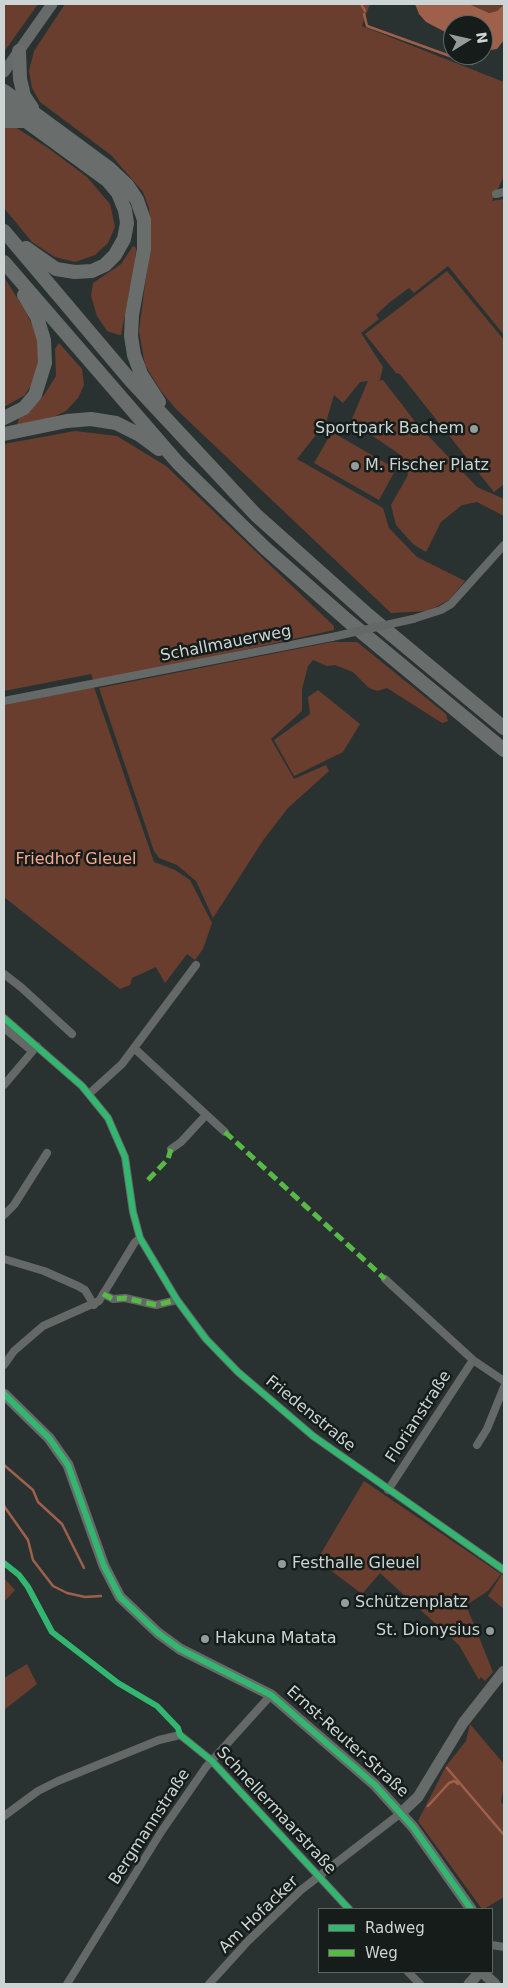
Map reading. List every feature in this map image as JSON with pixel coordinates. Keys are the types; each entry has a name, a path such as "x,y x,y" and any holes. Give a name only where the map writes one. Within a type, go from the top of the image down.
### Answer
{"highway":[{"path":"19,51 20,79 31,118"},
{"path":"4,91 31,118 107,180 118,193 125,210 127,224 124,239 115,255 105,265 92,271 75,272 56,269 41,260 4,230"},
{"path":"4,105 31,118 110,168 127,185 137,200 144,220 144,249 132,315 134,355 141,374 184,441"},
{"path":"4,121 31,118"},
{"path":"4,230 83,326 184,441 256,515 369,616 504,728"},
{"path":"4,418 24,408 35,395 46,363 44,340 37,317 7,266"},
{"path":"7,266 178,463 265,548 347,620 504,750"},
{"path":"4,434 67,421 91,420 116,423 140,435 178,463"}],"street":[{"path":"4,72 52,4"},
{"name":"Schallmauerweg","path":"4,701 413,620 441,610 451,604 504,545"},
{"path":"90,1093 116,1070 196,965"},
{"path":"4,974 72,1034"},
{"path":"4,1018 35,1048"},
{"path":"4,1028 35,1048"},
{"path":"4,1085 35,1048"},
{"name":"Friedenstraße","path":"35,1048 90,1093 108,1118 125,1158 133,1212 140,1238 177,1300 206,1339 238,1372 313,1436 504,1570"},
{"path":"134,1048 225,1132"},
{"path":"170,1149 181,1142 206,1115"},
{"path":"4,1215 14,1205 48,1153"},
{"path":"4,1365 14,1351 43,1326 94,1305 103,1294 135,1242 140,1238"},
{"path":"4,1259 44,1271 78,1286 89,1294 94,1305"},
{"path":"385,1279 473,1360 504,1381"},
{"path":"103,1294 113,1299 125,1298 156,1305 177,1300"},
{"name":"Florianstraße","path":"388,1490 473,1360"},
{"path":"477,1444 487,1429 504,1387"},
{"name":"Ernst-Reuter-Straße","path":"4,1394 38,1426 60,1451 76,1483 104,1566 120,1597 158,1633 180,1649 271,1695 368,1779 401,1813 446,1871 470,1908"},
{"path":"401,1813 418,1797 463,1723 504,1672"},
{"name":"Bergmannstraße","path":"66,1984 161,1832 211,1760 271,1695"},
{"name":"Schnellermaarstraße","path":"4,1816 38,1791 58,1781 168,1736 184,1737 211,1760 348,1908"},
{"name":"Am Hofacker","path":"208,1984 301,1890 401,1813"},
{"path":"409,1973 420,1984"},
{"path":"469,1984 480,1973"},
{"path":"482,1973 495,1984"}],"green space":[{"path":"4,4 38,4 4,52"},
{"path":"65,4 370,4 362,26 443,58 443,65 461,65 504,82 504,176 492,201 504,199 504,335 448,266 414,293 409,288 390,302 376,315 379,319 361,333 383,367 380,380 376,381 383,380 417,424 477,487 504,499 504,516 477,502 462,505 441,522 426,552 413,544 396,525 391,505 408,475 402,456 351,421 368,381 360,382 343,403 334,395 326,422 297,459 383,508 389,528 417,557 465,581 449,600 428,611 391,613 176,409 161,391 145,365 139,331 151,239 149,208 143,192 111,155 40,102 32,88 29,71 34,51"},
{"path":"469,4 504,4 497,11 489,13"},
{"path":"15,127 48,148 87,177 110,204 115,227 108,243 95,255 75,262 55,257 32,242 4,208 4,128"},
{"path":"133,246 136,248 135,263 121,335 119,335 107,331 97,316 91,296 93,283 121,264"},
{"name":"Sportpark Bachem","path":"447,271 504,340 504,484 494,492 400,374 396,373 365,334"},
{"path":"4,277 26,312 37,335 40,355 37,375 25,395 4,407"},
{"path":"59,343 82,369 84,385 78,398 66,411 47,420 17,425 19,418 30,412 56,376 55,349"},
{"path":"75,431 117,436 166,466 334,626 334,630 94,683 91,674 4,691 4,444"},
{"name":"M. Fischer Platz","path":"332,432 396,469 379,500 314,463"},
{"path":"332,642 357,642 446,714 448,721 442,723 387,688 377,691 369,688 353,672 335,665 327,666 313,660 308,666 302,689 302,711 271,739 294,779 326,765 329,771 288,808 264,839 213,918 196,881 177,865 159,858 154,851 99,688"},
{"name":"Friedhof Gleuel","path":"94,687 154,862 175,870 190,880 212,923 203,949 195,960 187,954 165,983 156,967 132,978 130,985 120,989 4,897 4,705"},
{"path":"318,690 360,724 343,752 294,776 274,740 310,714 308,697"},
{"path":"364,1481 501,1574 488,1591 466,1605 493,1672 485,1681 481,1677 479,1680 459,1645 380,1573 362,1594 317,1560"},
{"path":"502,1574 504,1576 504,1609 488,1596"},
{"path":"4,1578 15,1590 4,1602"},
{"path":"27,1664 37,1684 4,1710 4,1678"},
{"path":"470,1724 504,1764 504,1785 501,1802 504,1806 504,1897 486,1908 481,1908 418,1821 446,1766 466,1741"}],"shaded area":[{"path":"415,4 469,4 489,13 497,11 504,4 504,40 497,49 493,50 493,15 443,15 443,31 426,22 419,14"}],"waterway":[{"path":"361,4 365,11"},
{"path":"364,14 367,26 443,54"},
{"path":"4,1465 33,1490 38,1502 62,1524 84,1568"},
{"path":"4,1506 28,1540 33,1560 53,1586 67,1593 85,1597 101,1596"},
{"path":"447,1768 504,1835"},
{"path":"428,1806 449,1783 454,1781 458,1784"}],"marked path":[{"path":"225,1132 385,1279"},
{"path":"148,1180 168,1159 171,1149"},
{"path":"103,1294 113,1299 125,1298 156,1305 177,1300"}],"cycle path":[{"path":"4,1018 82,1086 108,1118 125,1157 133,1212 140,1238 177,1300 206,1339 238,1372 313,1436 504,1570"},
{"path":"4,1394 49,1438 68,1465 104,1566 120,1597 158,1633 180,1649 271,1695 375,1785 413,1827 470,1908"},
{"path":"4,1563 19,1575 28,1587 52,1632 118,1683 157,1706 178,1728 180,1735 211,1760 348,1908"}],"place":[{"name":"Sportpark Bachem","path":"474,429"},
{"name":"M. Fischer Platz","path":"355,466"},
{"name":"Festhalle Gleuel","path":"282,1564"},
{"name":"Schützenplatz","path":"345,1603"},
{"name":"St. Dionysius","path":"490,1631"},
{"name":"Hakuna Matata","path":"205,1639"}]}
